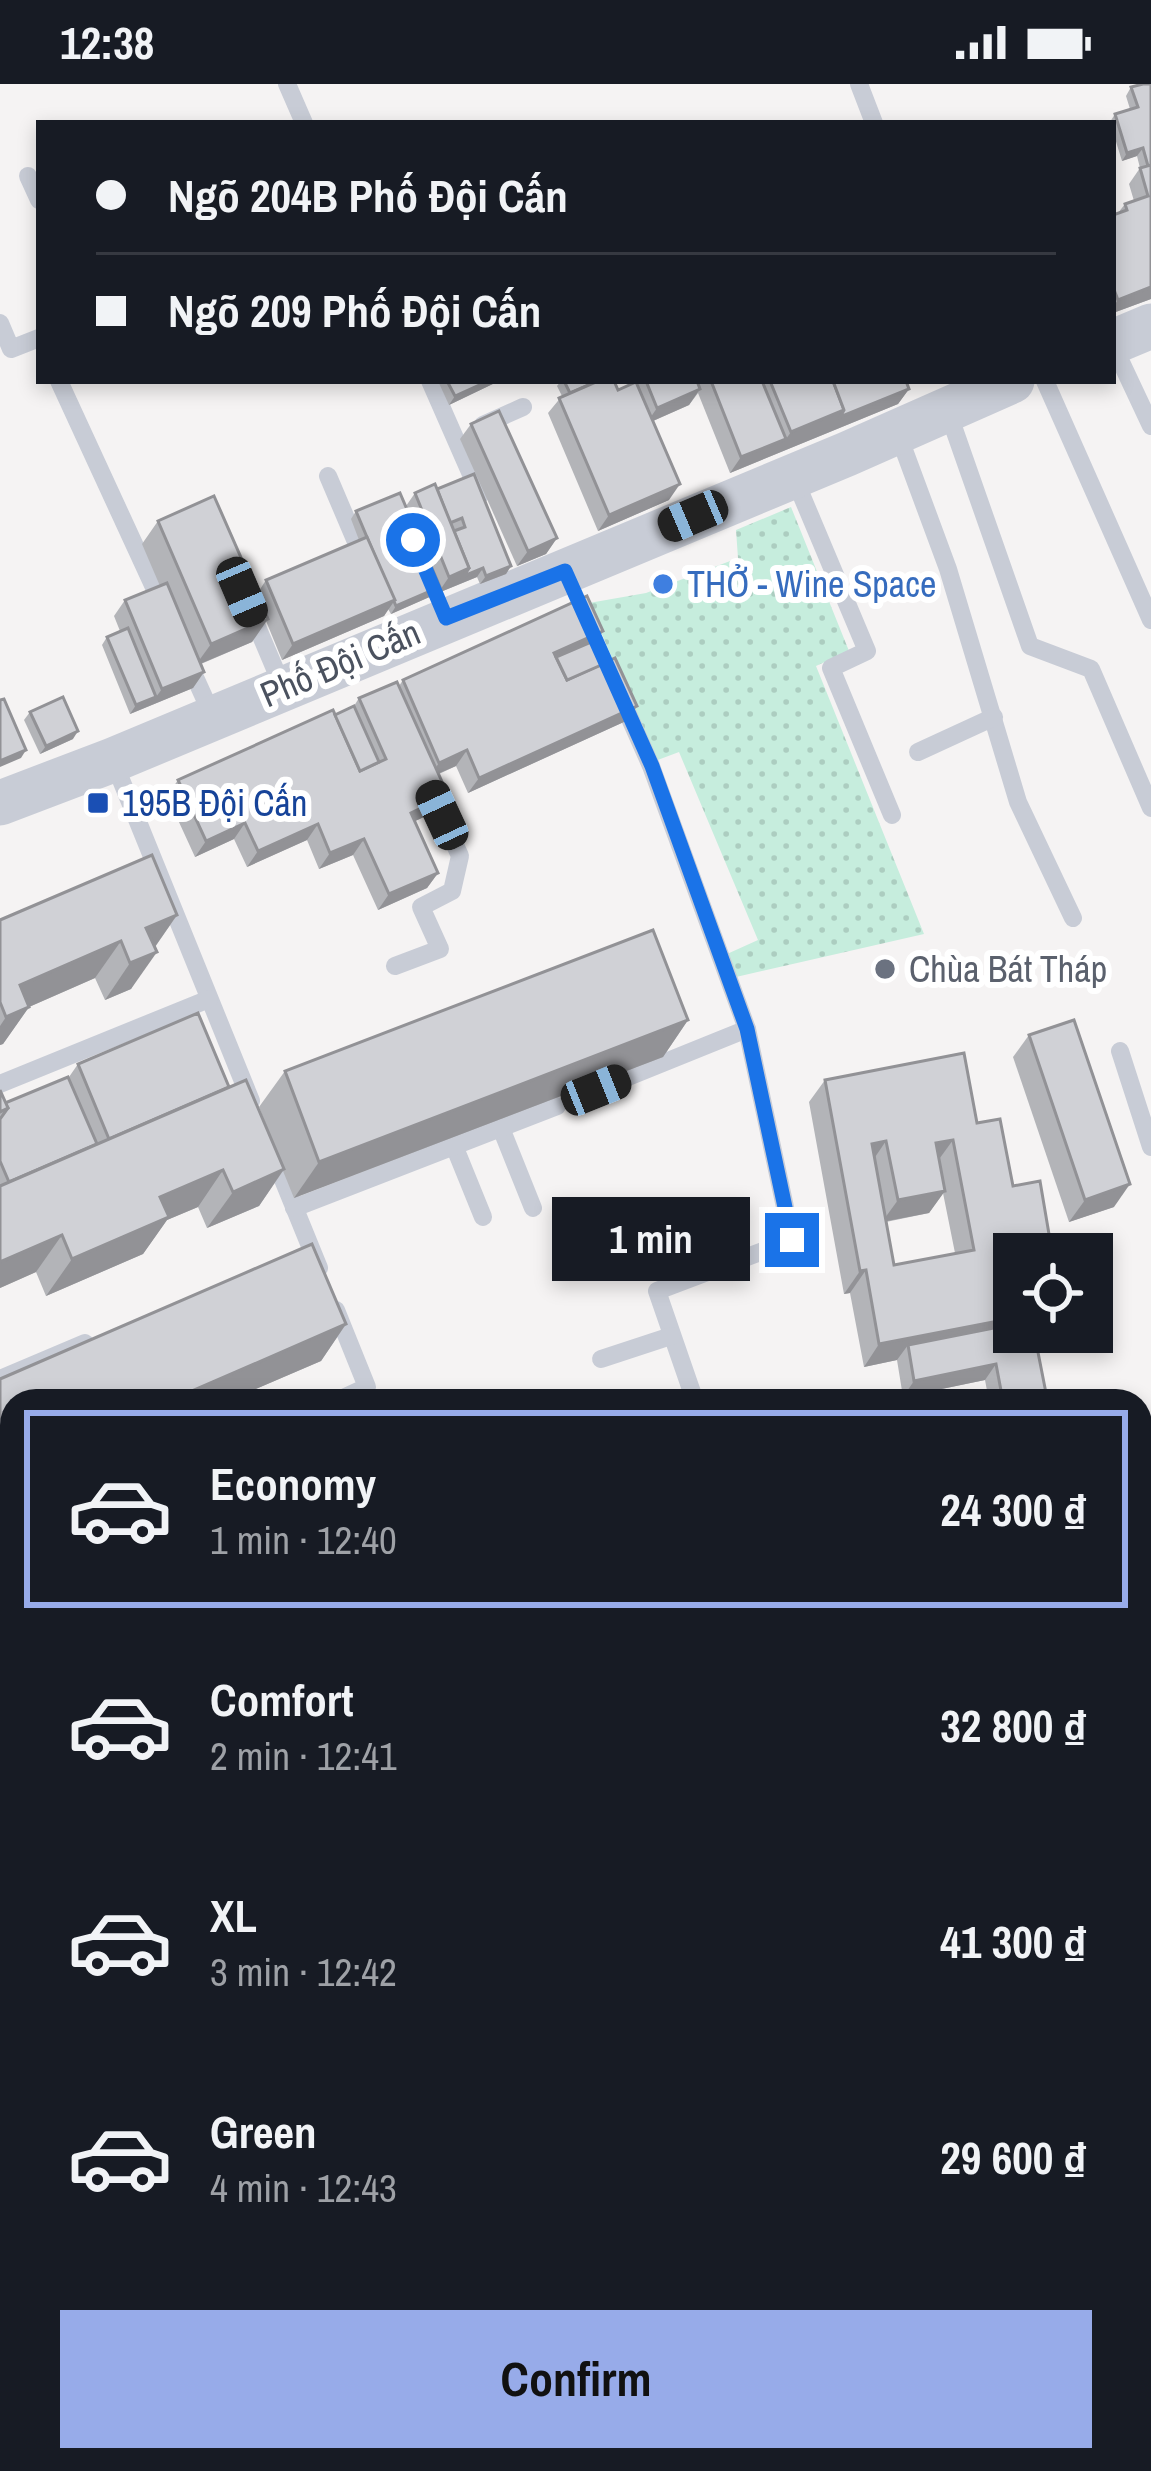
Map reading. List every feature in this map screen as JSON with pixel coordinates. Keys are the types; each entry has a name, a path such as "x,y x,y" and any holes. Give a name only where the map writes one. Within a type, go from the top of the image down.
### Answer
{"street":[{"path":"1116,343 1151,326"},
{"name":"Phố Đội Cấn","path":"0,803 383,645 442,609 515,577 570,582 977,392"}],"lane":[{"path":"287,84 303,120"},
{"path":"859,84 873,120"},
{"path":"28,176 36,193"},
{"path":"0,323 11,349 36,339"},
{"path":"1116,350 1151,426"},
{"path":"60,384 213,717"},
{"path":"431,384 492,524"},
{"path":"1046,384 1151,620"},
{"path":"977,392 1030,646 1091,669 1151,808"},
{"path":"454,437 523,407"},
{"path":"897,431 948,569 1018,802 1073,918"},
{"path":"793,475 867,651 831,668 892,815"},
{"path":"328,476 371,578"},
{"path":"242,592 283,688"},
{"path":"613,680 652,766 747,1029 792,1240 657,1291 691,1389"},
{"path":"918,752 994,717"},
{"path":"113,760 209,999 259,1093 258,1119"},
{"path":"395,966 440,949 422,907 452,891 460,856 423,774"},
{"path":"0,1084 209,999"},
{"path":"596,1090 747,1029"},
{"path":"1120,1051 1151,1147"},
{"path":"294,1208 557,1106"},
{"path":"501,1128 533,1208"},
{"path":"267,1141 294,1208 304,1250 365,1389"},
{"path":"454,1148 483,1217"},
{"path":"0,1379 109,1332"},
{"path":"601,1359 671,1336"}],"green space":[{"path":"791,507 849,651 816,666 924,934 736,977 727,954 758,940 679,752 655,761 589,603 646,593 738,558 736,530"}],"building":[{"path":"1151,84 1148,166 1143,148 1127,153 1115,114 1138,107 1131,87"},
{"path":"1151,165 1151,287 1118,300 1116,214 1127,210 1125,204 1148,196 1140,168"},
{"path":"449,384 481,384 455,396"},
{"path":"566,384 591,384 570,393"},
{"path":"591,384 615,384 618,390 637,384 680,484 609,515 559,398"},
{"path":"647,384 698,384 700,389 657,408"},
{"path":"712,384 763,384 786,439 741,457"},
{"path":"771,384 834,384 844,410 791,432"},
{"path":"834,384 907,384 909,389 840,417 844,410"},
{"path":"499,411 557,538 528,551 471,424"},
{"path":"474,474 511,566 486,576 483,568 464,576 469,568 454,531 465,527 462,518 450,523 437,489"},
{"path":"435,484 469,568 449,577 415,493"},
{"path":"400,493 440,587 396,606 356,511"},
{"path":"214,496 268,619 211,644 158,521"},
{"path":"367,537 395,600 293,644 266,580"},
{"path":"167,583 204,672 162,689 125,600"},
{"path":"587,596 603,631 554,653 567,680 615,658 637,706 479,778 467,750 439,763 403,680"},
{"path":"128,628 156,697 136,705 107,637"},
{"path":"598,639 608,662 567,680 556,657"},
{"path":"397,682 448,795 411,813 438,873 389,894 364,839 330,853 318,824 258,851 245,823 206,841 178,780 333,710 360,771 386,759 359,698"},
{"path":"63,697 78,731 46,746 30,712"},
{"path":"4,699 26,750 0,761 0,700"},
{"path":"354,706 379,762 360,771 335,715"},
{"path":"152,855 177,915 146,928 157,952 130,963 121,941 20,985 29,1007 6,1017 0,1002 0,920"},
{"path":"653,930 688,1020 319,1162 285,1071"},
{"path":"198,1013 229,1087 109,1139 78,1064"},
{"path":"1074,1020 1130,1184 1085,1200 1029,1035"},
{"path":"964,1053 977,1123 1000,1119 1013,1186 1040,1181 1049,1233 993,1233 993,1322 879,1344 866,1270 860,1271 825,1080","holes":["953,1140 974,1250 894,1265 872,1144 886,1141 898,1200 945,1191 936,1143"]},
{"path":"68,1077 97,1144 9,1182 0,1161 0,1119 8,1108 5,1103"},
{"path":"246,1080 284,1169 233,1192 223,1170 160,1197 169,1217 72,1259 62,1235 0,1262 0,1186"},
{"path":"312,1244 346,1324 197,1389 0,1389 0,1379"},
{"path":"993,1328 993,1353 1038,1353 1045,1389 1001,1389 996,1364 914,1381 908,1345"}],"place":[{"name":"THỞ - Wine Space","path":"663,584"},
{"name":"195B Đội Cấn","path":"98,803"},
{"name":"Chùa Bát Tháp","path":"885,969"}],"route":[{"path":"413,540 446,618 565,571 652,766 747,1029 792,1240"}]}
